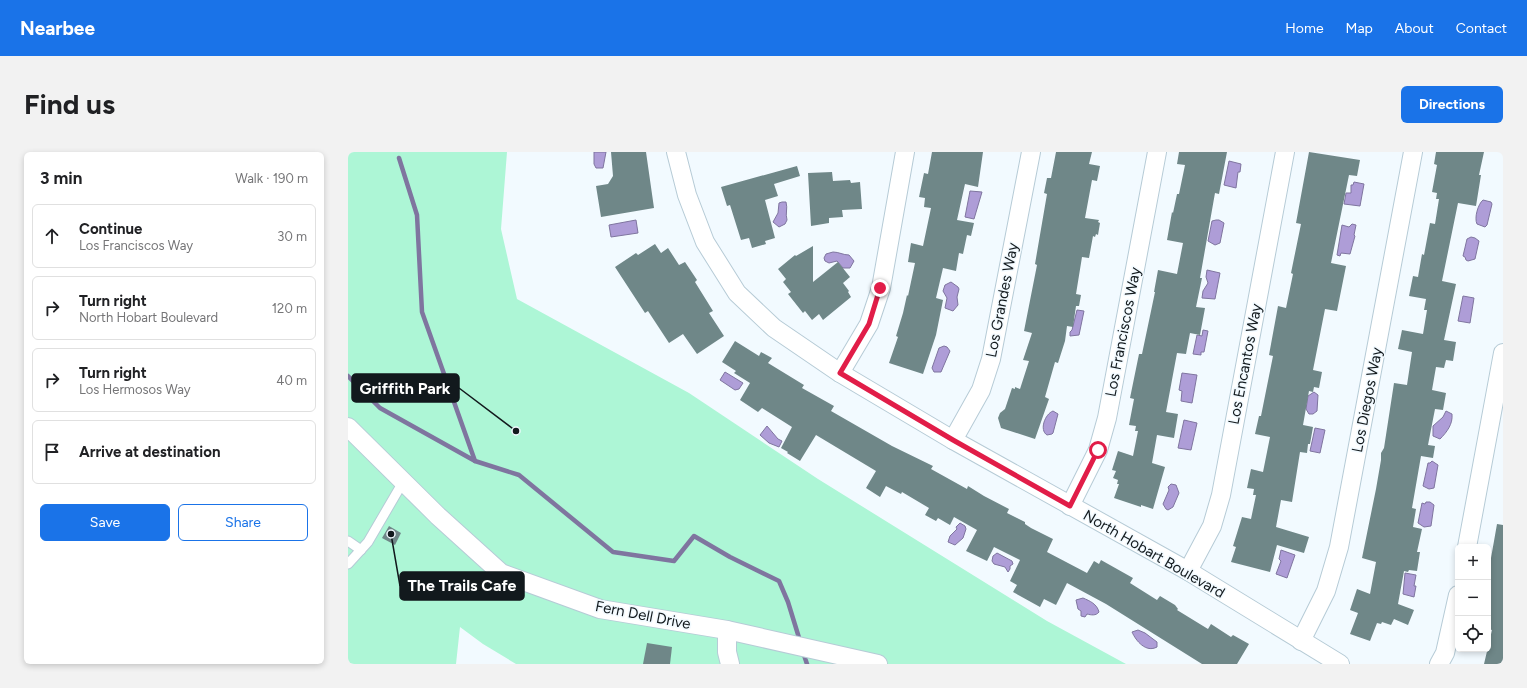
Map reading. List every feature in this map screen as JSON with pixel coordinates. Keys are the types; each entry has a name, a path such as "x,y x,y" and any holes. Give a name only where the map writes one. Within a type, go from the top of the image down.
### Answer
{"street":[{"name":"North Hobart Boulevard","path":"676,152 687,195 706,242 737,293 774,328 840,373 953,440 1188,571 1340,664"},
{"path":"840,373 869,324 880,288 905,152"},
{"name":"Los Grandes Way","path":"953,440 981,390 991,359 1031,152"},
{"name":"Los Franciscos Way","path":"1070,506 1098,450 1107,418 1157,152"},
{"name":"Los Encantos Way","path":"1188,571 1212,526 1221,495 1285,152"},
{"name":"Los Diegos Way","path":"1301,641 1326,591 1339,547 1413,152"},
{"path":"1468,544 1503,353"},
{"name":"Fern Dell Drive","path":"348,427 438,516 501,573 600,609 727,630 878,664"},
{"path":"1439,664 1445,653 1455,608"},
{"path":"727,630 727,652 730,664"}],"lane":[{"path":"348,564 368,542 403,482"},
{"path":"348,541 361,550"}],"green space":[{"path":"348,152 507,152 501,229 517,299 689,393 818,479 1047,621 1126,664 516,664 483,644 460,627 456,664 348,664"}],"shaded area":[{"path":"594,152 606,152 603,168 596,168 594,164"},
{"path":"1229,161 1241,164 1240,172 1238,172 1236,188 1224,185"},
{"path":"1354,182 1364,184 1360,206 1344,204 1346,193 1351,193 1351,185 1353,185"},
{"path":"970,191 982,192 974,219 965,217"},
{"path":"1483,200 1491,202 1492,204 1487,225 1485,227 1477,224 1476,221 1477,211"},
{"path":"786,202 787,220 785,224 779,227 773,222 778,213 779,203"},
{"path":"636,220 638,233 611,237 609,225"},
{"path":"1216,220 1224,223 1220,243 1215,245 1208,241 1212,221"},
{"path":"1352,224 1356,225 1355,236 1350,254 1341,253 1340,256 1337,255 1342,225 1349,227"},
{"path":"1471,237 1479,241 1475,259 1468,261 1463,256 1467,239"},
{"path":"833,252 849,255 854,261 850,268 843,268 837,261 829,263 825,261 824,258 826,254"},
{"path":"1207,270 1220,273 1215,299 1202,298 1203,291 1208,283 1206,277"},
{"path":"951,282 959,289 957,297 958,305 953,311 945,308 947,298 943,291 945,285"},
{"path":"1463,296 1474,298 1470,323 1458,321"},
{"path":"1077,310 1084,311 1079,335 1070,336 1070,332 1072,330"},
{"path":"1203,330 1208,331 1204,352 1201,352 1201,355 1193,354 1197,335 1202,336"},
{"path":"944,346 950,351 941,372 934,372 932,368 939,348"},
{"path":"725,372 743,383 739,389 735,390 720,380"},
{"path":"1182,373 1197,375 1192,403 1181,401 1182,391 1179,390"},
{"path":"1314,392 1318,395 1317,411 1313,414 1309,414 1306,409 1308,396"},
{"path":"1053,411 1058,414 1053,433 1047,435 1043,430 1044,422 1048,415"},
{"path":"1446,411 1452,414 1452,421 1447,431 1440,439 1433,436 1433,426 1443,417"},
{"path":"1184,420 1197,423 1191,450 1178,448"},
{"path":"767,426 778,439 782,441 779,447 769,443 760,435"},
{"path":"1315,428 1325,430 1320,453 1310,451"},
{"path":"1432,461 1438,465 1434,488 1429,489 1423,486 1428,463"},
{"path":"1171,484 1176,485 1179,493 1173,507 1168,510 1163,504 1169,490 1168,487"},
{"path":"1426,502 1430,502 1434,505 1431,526 1424,527 1418,523 1422,503 1425,504"},
{"path":"960,523 965,526 966,529 963,538 955,545 948,542 950,536 957,529 956,527"},
{"path":"1281,550 1295,555 1287,578 1276,574 1281,561 1279,559"},
{"path":"997,553 1012,561 1013,564 1010,566 1008,572 1005,567 994,564 992,561 993,556"},
{"path":"1405,573 1416,575 1414,597 1403,594"},
{"path":"1083,598 1095,605 1099,612 1095,615 1087,614 1085,617 1081,616 1081,611 1078,609 1076,600"},
{"path":"1138,630 1145,633 1157,642 1157,647 1149,648 1142,645 1132,632"}],"building":[{"path":"611,152 646,152 654,208 601,217 596,186 608,184 613,176"},
{"path":"932,152 983,152 978,187 965,184 957,220 974,223 971,236 967,235 963,254 959,253 956,271 943,268 936,298 943,300 936,335 923,374 889,363 898,337 896,336 907,295 908,296 915,263 908,262 911,243 923,246 931,208 924,207 925,198 919,197 924,173 928,174"},
{"path":"1056,152 1092,152 1089,164 1100,166 1097,181 1092,180 1085,218 1099,220 1098,222 1100,223 1098,235 1096,234 1095,237 1093,236 1089,258 1082,257 1076,294 1081,295 1079,306 1076,306 1073,327 1067,326 1065,341 1058,363 1055,362 1045,397 1049,399 1035,439 1001,428 998,418 1000,413 1005,409 1012,388 1015,389 1015,387 1020,389 1029,361 1023,360 1032,333 1024,331 1037,265 1035,264 1047,194 1044,193 1047,178 1051,178"},
{"path":"1179,152 1227,152 1219,194 1215,193 1200,278 1202,278 1196,307 1205,308 1200,335 1190,333 1186,354 1177,353 1166,412 1178,414 1174,438 1157,435 1152,463 1165,467 1153,509 1141,505 1141,507 1114,498 1119,484 1117,484 1118,480 1113,478 1116,471 1112,470 1118,451 1133,456 1138,431 1135,431 1136,426 1129,425 1134,399 1130,398 1139,354 1142,354 1158,270 1177,274 1183,243 1167,240 1172,212 1173,213 1177,194 1179,194 1185,165 1177,164"},
{"path":"1309,152 1360,160 1357,176 1349,175 1331,263 1346,266 1337,311 1325,309 1313,370 1322,372 1319,388 1314,387 1313,392 1309,391 1303,425 1313,427 1310,444 1308,444 1307,453 1300,452 1292,502 1281,500 1276,527 1309,537 1304,553 1277,545 1270,572 1231,562 1236,547 1233,546 1242,517 1251,519 1256,495 1253,495 1254,489 1247,488 1251,469 1263,472 1270,437 1255,434 1259,416 1261,416 1273,356 1269,355 1278,306 1286,308 1293,274 1291,273 1301,224 1296,223"},
{"path":"1436,152 1484,152 1479,175 1481,175 1476,206 1458,203 1442,281 1456,284 1444,340 1456,342 1453,361 1446,360 1444,368 1436,367 1432,390 1446,393 1443,410 1435,409 1428,445 1435,446 1433,458 1421,456 1412,508 1416,509 1413,527 1422,529 1417,552 1420,552 1417,571 1404,571 1398,604 1414,610 1408,625 1394,619 1391,625 1382,622 1381,624 1377,623 1370,641 1350,634 1358,613 1350,610 1357,589 1370,594 1376,562 1362,558 1376,489 1381,453 1384,448 1394,383 1407,385 1412,352 1398,349 1402,330 1423,334 1427,310 1424,310 1426,299 1409,296 1413,276 1418,277 1430,223 1435,224 1439,199 1436,199 1437,193 1432,192 1437,165 1434,164"},
{"path":"797,166 800,176 774,184 778,196 765,200 775,238 765,241 766,244 752,248 749,238 741,240 730,205 727,206 721,187"},
{"path":"832,172 833,181 850,180 851,183 860,182 862,209 842,210 843,217 829,218 829,223 811,226 808,173"},
{"path":"655,244 661,253 668,248 679,265 685,262 697,280 695,282 713,311 709,313 724,336 697,354 683,334 669,343 648,311 645,313 615,267 636,253 638,255"},
{"path":"813,246 813,282 838,262 850,277 843,283 849,291 848,292 851,297 823,320 819,314 812,320 805,311 803,313 788,294 791,292 783,282 786,279 778,269 795,255 796,256"},
{"path":"735,341 759,356 761,352 772,358 768,363 804,385 802,388 834,406 831,411 892,446 933,466 931,469 967,489 968,486 1009,509 1007,513 1025,522 1025,524 1031,528 1053,539 1047,552 1087,573 1094,561 1099,564 1101,560 1133,578 1130,583 1157,600 1160,596 1175,605 1178,609 1177,610 1208,629 1211,624 1231,637 1233,635 1249,644 1237,664 1202,664 1106,604 1067,583 1056,605 1044,599 1040,607 1013,592 1017,585 1010,581 1020,560 994,547 987,561 966,551 977,530 954,517 950,525 938,518 936,521 925,515 929,508 902,492 901,494 886,486 880,497 866,488 876,471 816,435 800,461 787,453 788,452 781,448 792,427 762,408 758,412 740,400 750,383 734,373 736,371 722,362"},
{"path":"1497,524 1503,525 1503,664 1484,664 1487,652 1491,652 1491,558"},
{"path":"389,526 401,533 395,545 382,538"},
{"path":"647,643 672,647 670,664 643,664"}],"waterway":[{"path":"399,158 417,215 422,312 475,461"},
{"path":"348,376 380,408 475,461 519,475 613,552 674,561 694,536 730,557 779,581 788,602 800,641"},
{"path":"803,652 807,664"}],"place":[{"name":"Griffith Park","path":"516,431"},
{"name":"The Trails Cafe","path":"391,534"}],"route":[{"path":"880,288 869,324 840,373 953,440 1070,506 1098,450"}]}
